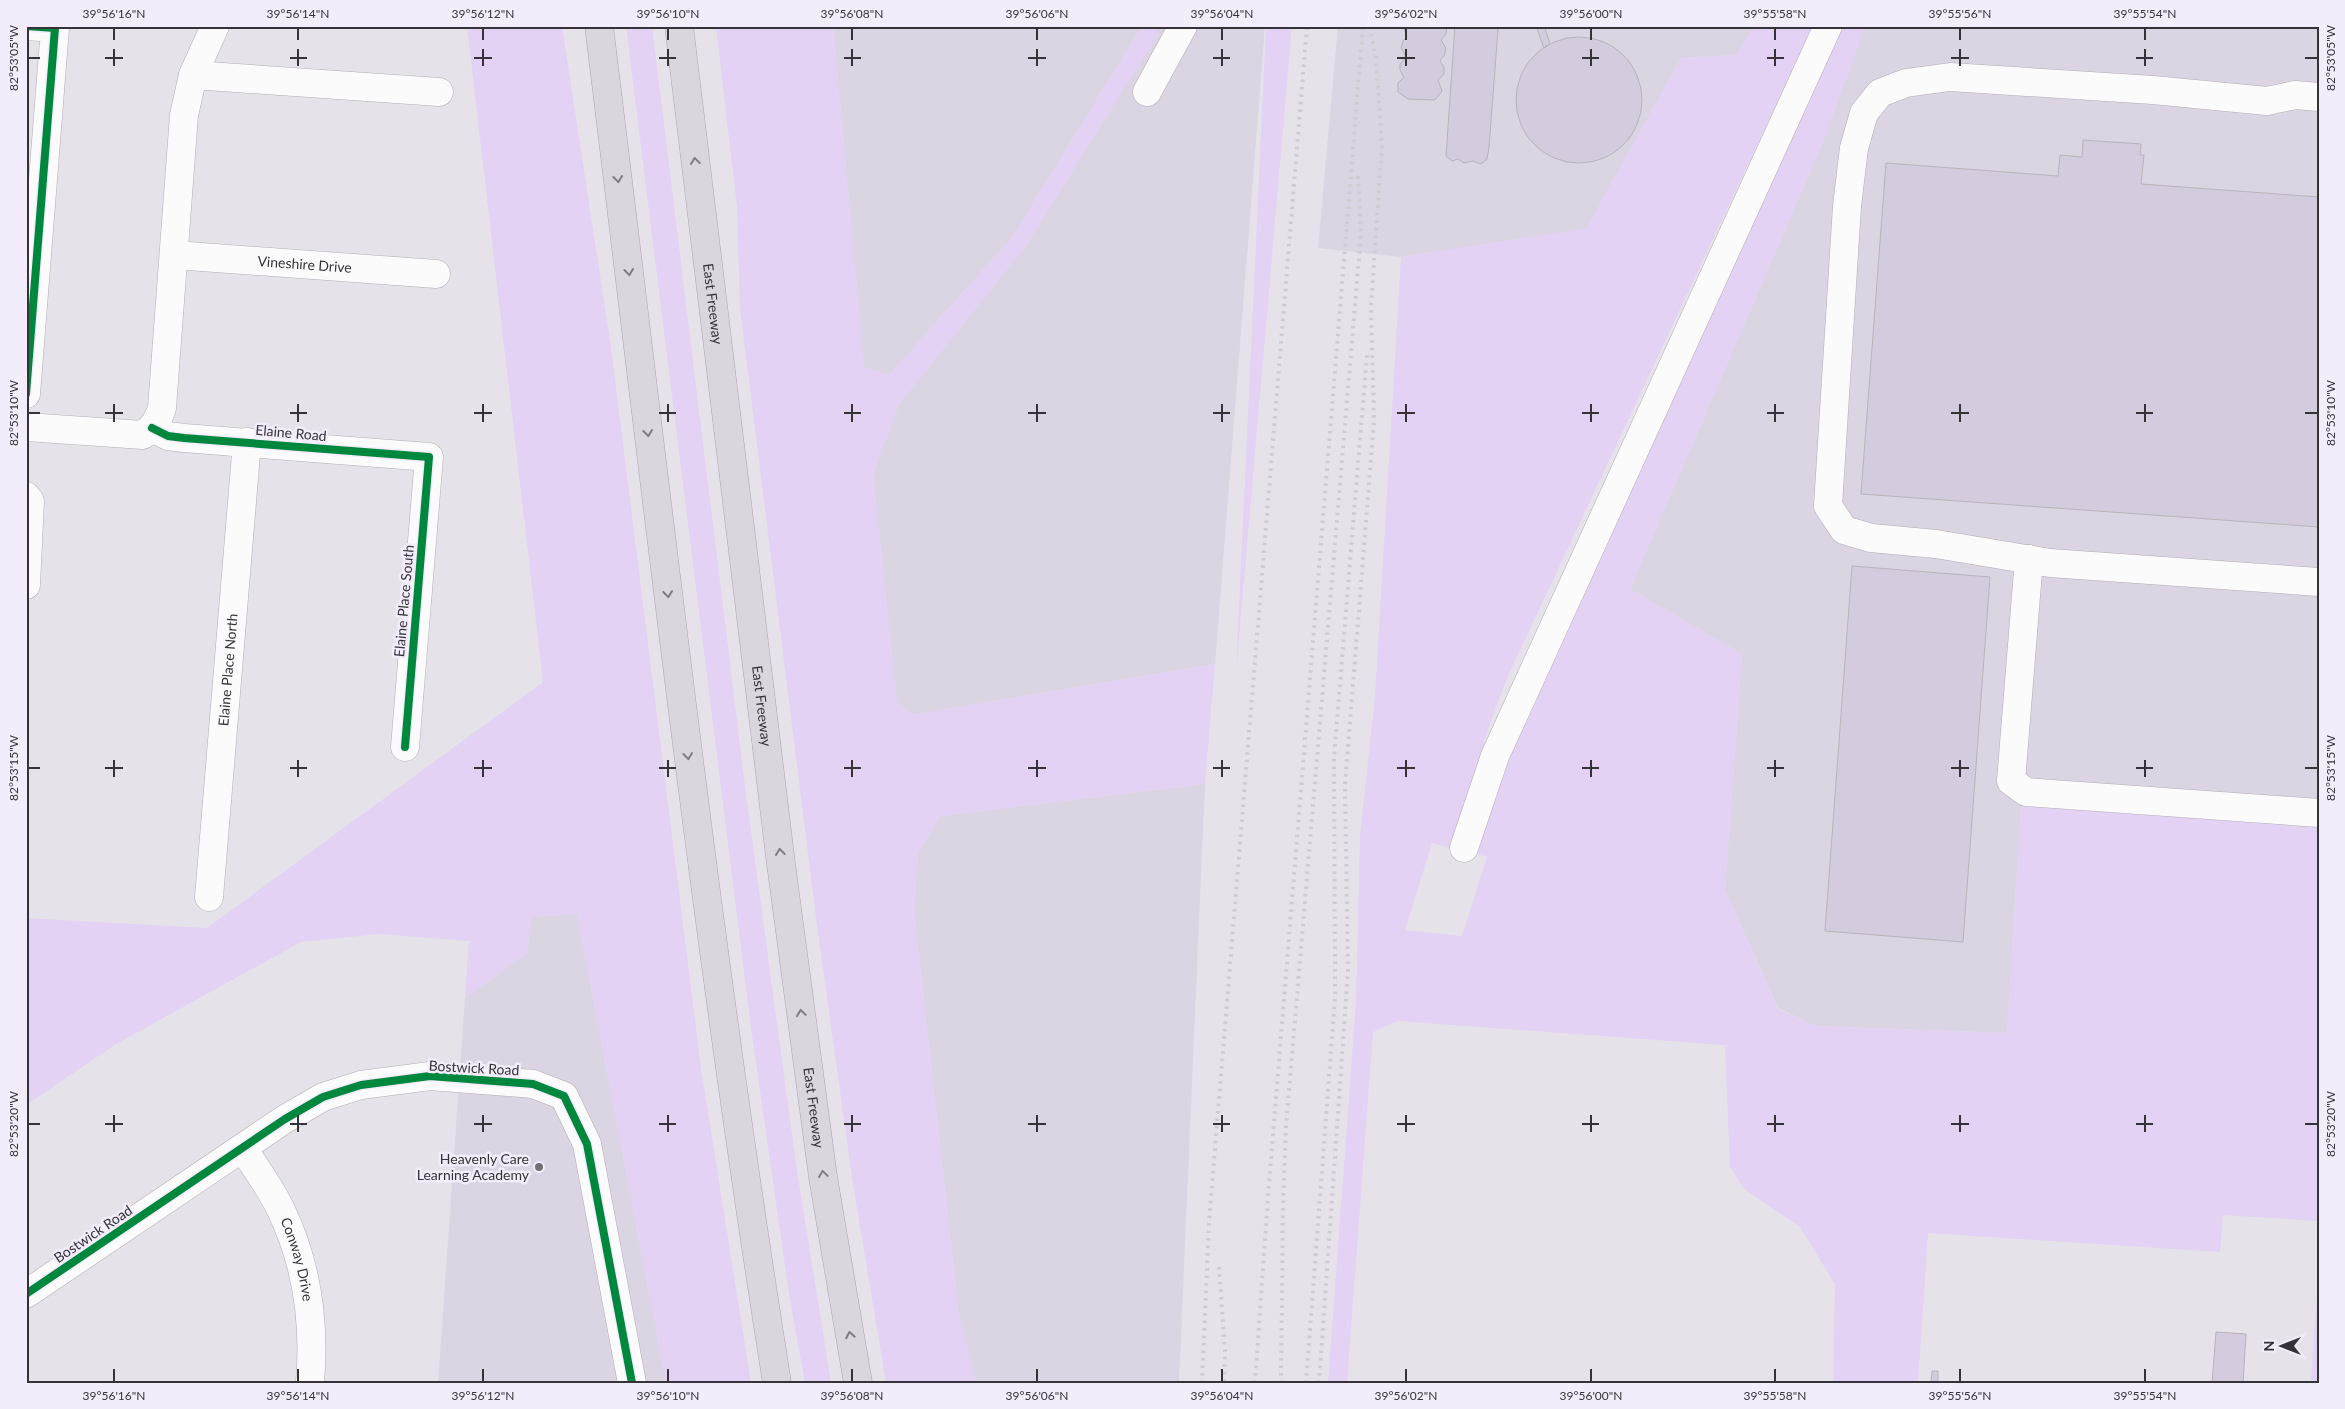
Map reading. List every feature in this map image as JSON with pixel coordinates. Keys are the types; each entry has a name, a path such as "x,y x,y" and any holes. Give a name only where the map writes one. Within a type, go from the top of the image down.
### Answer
{"highway":[{"path":"593,26 614,151"},
{"path":"599,26 707,906 755,1249 776,1383"},
{"name":"East Freeway","path":"679,26 783,874 823,1176 858,1383"}],"street":[{"path":"26,26 55,28 26,394"},
{"path":"26,427 131,436 143,435 159,419 162,408 184,115 193,74 215,26"},
{"path":"1146,92 1183,26"},
{"path":"1464,848 1495,756 1828,26"},
{"path":"193,74 439,92"},
{"path":"2319,98 2295,96 2267,101 2153,90 1950,77 1906,84 1880,93 1864,113 1854,148 1847,206 1828,506 1844,530 1871,538 1936,544 2050,563 2319,582"},
{"name":"Vineshire Drive","path":"174,255 436,274"},
{"name":"Elaine Road","path":"152,428 168,436 176,437 429,457"},
{"name":"Elaine Place North","path":"209,897 247,442"},
{"name":"Elaine Place South","path":"404,747 429,457"},
{"path":"26,496 30,501 26,585"},
{"path":"2029,559 2011,781 2026,792 2319,813"},
{"name":"Bostwick Road","path":"26,1294 285,1119 323,1097 361,1085 430,1076 533,1084 564,1096 587,1144 632,1383"},
{"name":"Conway Drive","path":"243,1148 281,1210 298,1255 310,1303 313,1348 310,1383"}],"shaded area":[{"path":"467,26 562,26 611,347 701,1068 751,1383 666,1383 577,914 531,917 527,953 465,998 469,941 379,934 301,942 116,1044 26,1105 26,918 207,928 543,682"},
{"path":"626,26 652,26 745,786 796,1164 831,1383 805,1383 789,1294 751,1028"},
{"path":"716,26 833,26 864,367 889,375 1013,236 1142,26 1151,26 1159,33 1027,244 899,404 873,474 897,702 913,715 1215,664 1205,784 940,816 918,853 914,911 959,1316 976,1383 886,1383 853,1185 816,918 740,309 737,207"},
{"path":"833,26 1142,26 1013,236 889,375 864,368"},
{"path":"1151,26 1265,26 1215,664 913,715 897,702 873,474 899,404 1027,244 1158,33"},
{"path":"1266,26 1292,26 1236,672"},
{"path":"1338,26 1754,26 1736,55 1681,58 1586,229 1401,257 1318,248"},
{"path":"1754,26 1813,26 1507,678 1487,732 1458,850 1432,843 1405,930 1462,936 1487,857 1477,854 1524,709 1831,26 1865,26 1825,137 1630,589 1742,654 1725,890 1778,1009 1815,1026 2007,1033 2021,805 2319,828 2319,1221 2223,1215 2220,1252 1928,1233 1918,1383 1833,1383 1835,1284 1800,1227 1744,1189 1730,1167 1725,1045 1398,1021 1373,1032 1347,1383 1328,1383 1356,1002 1360,836 1375,696 1401,257 1586,228 1681,58 1736,55"},
{"path":"1865,26 2319,26 2319,828 2021,805 2007,1033 1815,1026 1778,1008 1725,890 1742,654 1630,589 1825,137"},
{"path":"1205,784 1179,1383 976,1383 959,1316 914,911 918,853 940,816"},
{"name":"Heavenly Care Learning Academy","path":"577,914 666,1383 438,1383 465,998 527,953 531,917"},
{"path":"2319,1265 2319,1383 2311,1383"}],"building":[{"path":"1403,26 1447,26 1446,34 1441,40 1446,48 1444,56 1440,60 1444,68 1444,74 1438,80 1442,91 1435,100 1408,99 1398,92 1398,83 1404,77 1400,70 1400,64 1406,57 1401,48 1403,41 1407,37"},
{"path":"1455,26 1496,26 1498,30 1489,147 1487,159 1481,164 1473,161 1464,163 1458,159 1452,161 1446,156"},
{"path":"1536,26 1544,26 1550,44 1544,48"},
{"path":"1579,37 1603,42 1623,56 1637,76 1642,100 1637,124 1623,144 1603,158 1579,163 1555,158 1535,144 1521,124 1516,100 1521,76 1535,56 1555,42"},
{"path":"2083,140 2141,144 2140,155 2144,155 2141,184 2319,197 2319,527 1861,494 1886,163 2058,176 2060,155 2082,157"},
{"path":"1852,566 1990,577 1963,942 1825,931"},
{"path":"2216,1332 2246,1334 2243,1383 2212,1383"},
{"path":"1932,1371 1938,1371 1938,1383 1931,1383"}],"railway":[{"path":"1202,1383 1209,1222 1307,26"},
{"path":"1255,1383 1268,1196 1363,26"},
{"path":"1319,1383 1348,971 1345,785 1374,421 1371,307 1382,144 1376,59 1370,26"},
{"path":"1281,1383 1286,1127 1361,234 1358,176"},
{"path":"1306,1383 1335,998 1334,758 1367,354"},
{"path":"1219,1267 1225,1351 1224,1383"}],"cycle path":[{"path":"26,26 55,28 26,394"},
{"path":"152,428 168,436 184,438 429,457 405,747"},
{"path":"26,1294 285,1119 323,1097 361,1085 430,1076 533,1084 564,1096 587,1144 632,1383"}],"place":[{"name":"Heavenly Care Learning Academy","path":"539,1167"}]}
